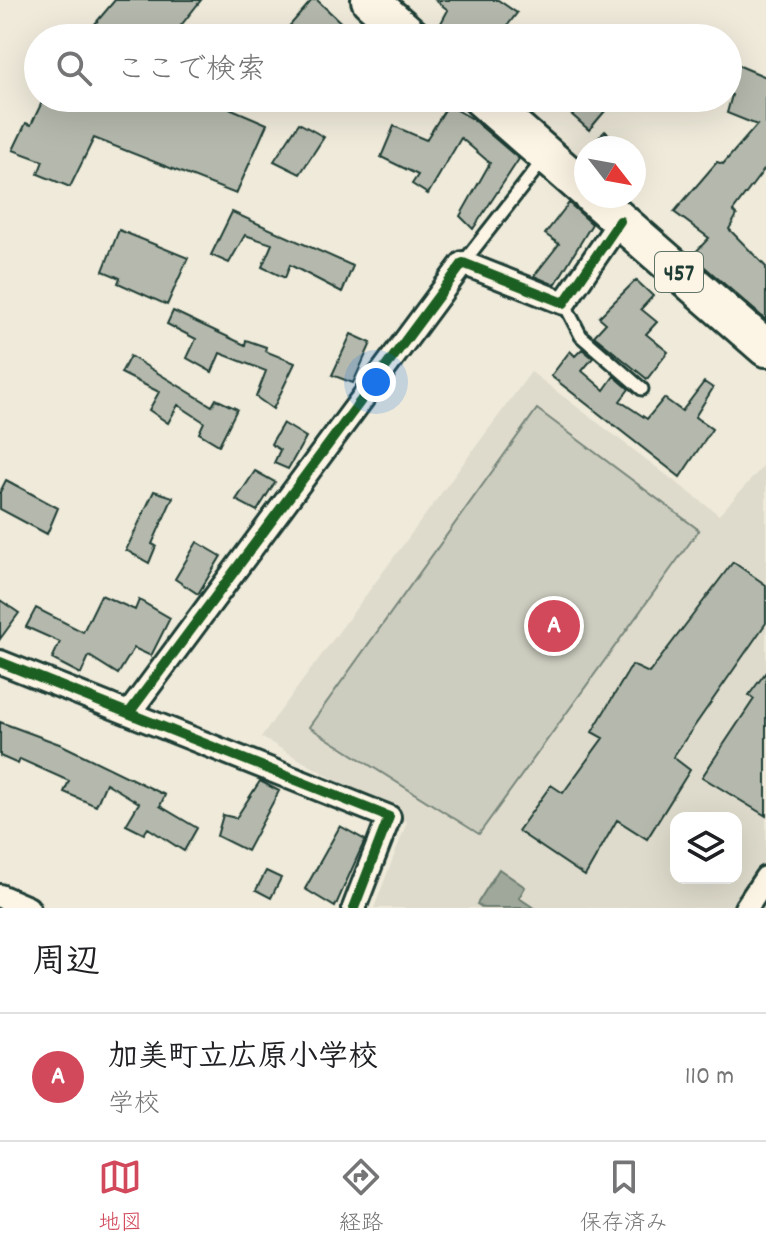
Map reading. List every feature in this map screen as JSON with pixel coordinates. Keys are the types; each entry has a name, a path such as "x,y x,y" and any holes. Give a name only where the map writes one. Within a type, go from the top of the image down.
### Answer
{"highway":[{"path":"370,0 397,24"},
{"path":"497,112 574,180"},
{"name":"457","path":"605,208 766,348"}],"street":[{"path":"129,713 463,263 564,303 620,221"},
{"path":"0,662 389,817 354,908"},
{"path":"746,908 766,878"},
{"path":"0,896 28,908"}],"lane":[{"path":"463,263 546,155"},
{"path":"564,303 581,336 642,389"}],"shaded area":[{"path":"531,372 719,515 766,463 766,858 734,908 374,908 407,822 261,737"},
{"path":"537,409 699,530 479,834 309,727"},
{"path":"499,869 525,887 519,898 534,908 483,908 477,904"}],"building":[{"path":"115,0 201,0 182,24 95,24"},
{"path":"312,0 317,0 343,24 291,24"},
{"path":"435,0 498,0 517,13 509,24 440,24 448,10"},
{"path":"742,67 766,77 766,167 733,211 737,215 729,229 766,267 766,320 692,256 709,238 674,212 717,162 723,164 757,125 727,113 742,112"},
{"path":"37,112 239,112 267,124 236,194 94,138 70,187 38,174 43,161 13,150 26,123 31,125"},
{"path":"444,112 460,112 519,159 473,229 460,216 490,163 461,138 428,194 412,184 418,175 381,157 394,126 426,140"},
{"path":"569,112 604,112 589,130"},
{"path":"299,123 324,137 300,174 274,161"},
{"path":"569,203 592,224 555,285 534,276 559,244 545,234"},
{"path":"232,212 353,266 342,292 290,265 285,278 262,267 272,244 245,235 229,263 211,255"},
{"path":"119,230 188,258 167,305 118,283 120,278 103,271"},
{"path":"636,280 653,296 641,309 657,322 646,334 668,352 647,379 594,336 606,323 599,317"},
{"path":"173,311 245,345 246,340 266,347 265,351 295,363 273,409 256,397 266,371 220,353 212,372 187,358 196,339 167,324"},
{"path":"351,334 371,343 353,383 332,375"},
{"path":"582,349 593,358 582,371 604,390 614,376 629,389 620,401 647,419 664,398 682,411 704,382 713,388 695,417 712,429 680,477 551,376 570,351 575,356"},
{"path":"130,356 212,406 216,399 237,409 219,445 199,433 204,422 178,405 168,423 149,410 159,392 121,373"},
{"path":"283,423 306,437 288,469 274,463 280,450 271,444"},
{"path":"255,471 275,482 257,511 236,500"},
{"path":"6,480 58,508 47,534 0,509 0,492"},
{"path":"154,491 173,497 152,544 156,546 149,563 126,550"},
{"path":"197,542 221,556 198,594 175,579"},
{"path":"733,562 766,585 766,623 673,757 690,770 647,839 617,820 585,876 518,831 551,785 563,793 603,738 592,732 632,665 649,673"},
{"path":"101,595 135,610 139,600 170,618 151,656 134,648 118,674 89,656 81,674 52,659 60,642 26,627 36,608 83,632"},
{"path":"0,600 19,613 0,639"},
{"path":"766,672 766,816 702,777 754,699 749,695"},
{"path":"0,722 62,745 165,795 160,806 197,828 184,851 148,828 144,834 126,825 139,803 106,783 96,806 64,792 69,781 20,759 18,764 0,756"},
{"path":"260,781 279,791 247,851 217,836 223,815 236,818"},
{"path":"340,826 365,840 335,907 305,889"},
{"path":"266,871 281,878 271,898 256,890"}],"cycle path":[{"path":"129,713 463,263 564,303 620,221"},
{"path":"0,662 389,817 354,908"}],"place":[{"name":"加美町立広原小学校","path":"554,626"}]}
